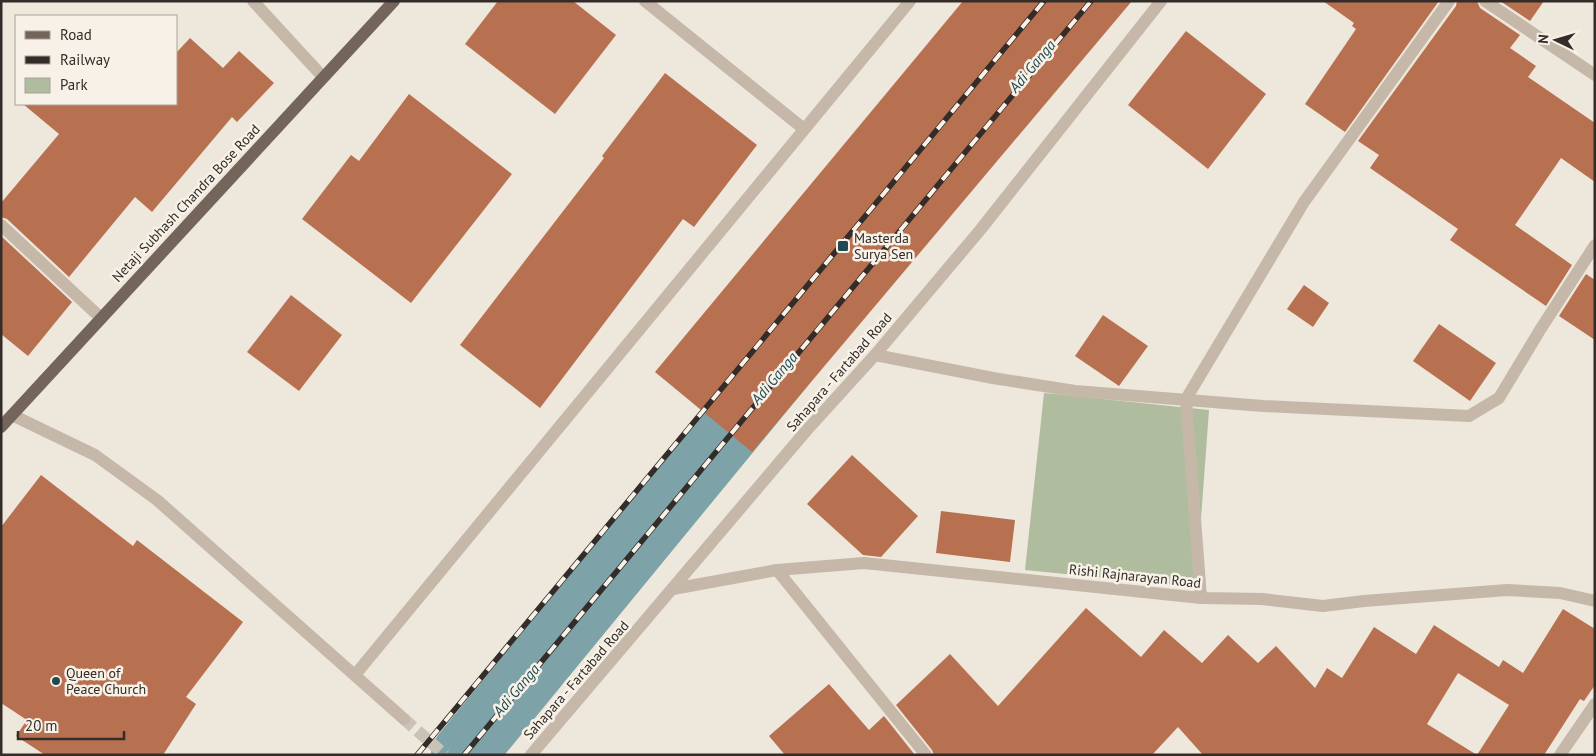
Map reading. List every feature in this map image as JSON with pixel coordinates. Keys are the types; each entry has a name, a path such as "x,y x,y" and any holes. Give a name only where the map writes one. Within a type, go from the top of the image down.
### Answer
{"main road":[{"name":"Netaji Subhash Chandra Bose Road","path":"1,426 394,1"}],"street":[{"path":"253,1 323,77"},
{"path":"645,1 804,129"},
{"path":"355,675 910,1"},
{"name":"Sahapara - Fartabad Road","path":"531,755 806,431 875,355 982,229 1161,1"},
{"path":"1202,598 1186,399 1304,202 1449,1"},
{"path":"1485,1 1595,75"},
{"path":"1,225 101,318"},
{"path":"875,355 993,378 1075,391 1273,406 1469,416 1499,398 1595,245"},
{"path":"12,415 95,455 157,500 404,718"},
{"name":"Rishi Rajnarayan Road","path":"673,589 776,570 864,563 1202,598 1262,599 1323,606 1507,590 1560,594 1595,601"},
{"path":"776,570 926,755"},
{"path":"1560,755 1595,704"}],"green space":[{"path":"1044,393 1209,410 1196,587 1025,570"}],"building":[{"path":"498,1 573,1 616,35 555,114 465,44"},
{"name":"Masterda Surya Sen","path":"963,1 1132,1 752,452 655,372"},
{"path":"1323,1 1439,1 1345,132 1305,104 1356,29 1352,26 1354,23"},
{"path":"1457,1 1477,1 1480,8 1520,35 1510,48 1536,66 1528,77 1595,123 1595,182 1561,158 1515,225 1572,265 1546,306 1450,240 1458,229 1370,168 1379,155 1358,141 1456,6"},
{"path":"1500,1 1544,1 1530,21"},
{"path":"1186,31 1266,94 1208,169 1128,105"},
{"path":"190,38 223,68 239,51 274,83 237,122 232,117 152,212 135,197 69,277 7,219 1,217 1,203 59,134 24,105 178,105 178,51"},
{"path":"665,73 757,145 694,227 683,219 540,408 460,345 604,158 602,156"},
{"path":"409,94 512,174 411,303 302,219 351,155 359,161"},
{"path":"1,236 72,302 28,356 1,334"},
{"path":"1586,274 1595,280 1595,340 1559,316"},
{"path":"1304,285 1329,303 1313,327 1287,309"},
{"path":"291,295 342,335 299,391 247,352"},
{"path":"1103,315 1148,346 1119,386 1075,356"},
{"path":"1439,324 1496,363 1470,401 1413,361"},
{"path":"852,455 918,516 881,557 863,555 807,504"},
{"path":"41,475 133,546 137,540 243,622 186,697 196,704 163,755 45,755 16,736 27,720 1,703 1,527"},
{"path":"941,511 1015,520 1010,562 936,553"},
{"path":"1086,608 1141,657 1164,630 1202,663 1228,635 1258,663 1276,646 1315,688 1327,668 1342,678 1374,627 1416,654 1434,625 1499,667 1503,660 1523,673 1563,609 1595,629 1595,685 1584,701 1580,699 1544,755 1477,755 1203,755 1178,727 1152,755 934,755 896,705 950,654 998,706","holes":["1458,673 1509,705 1477,755 1427,724"]},
{"path":"829,684 869,730 884,716 915,755 785,755 769,736"}],"waterway":[{"name":"Adi Ganga","path":"463,755 785,363"}],"tunnel":[{"path":"404,719 445,755"}],"railway":[{"path":"417,755 1044,1"},
{"path":"464,755 1091,1"}],"place":[{"name":"Masterda Surya Sen","path":"843,246"},
{"name":"Queen of Peace Church","path":"56,681"}]}
